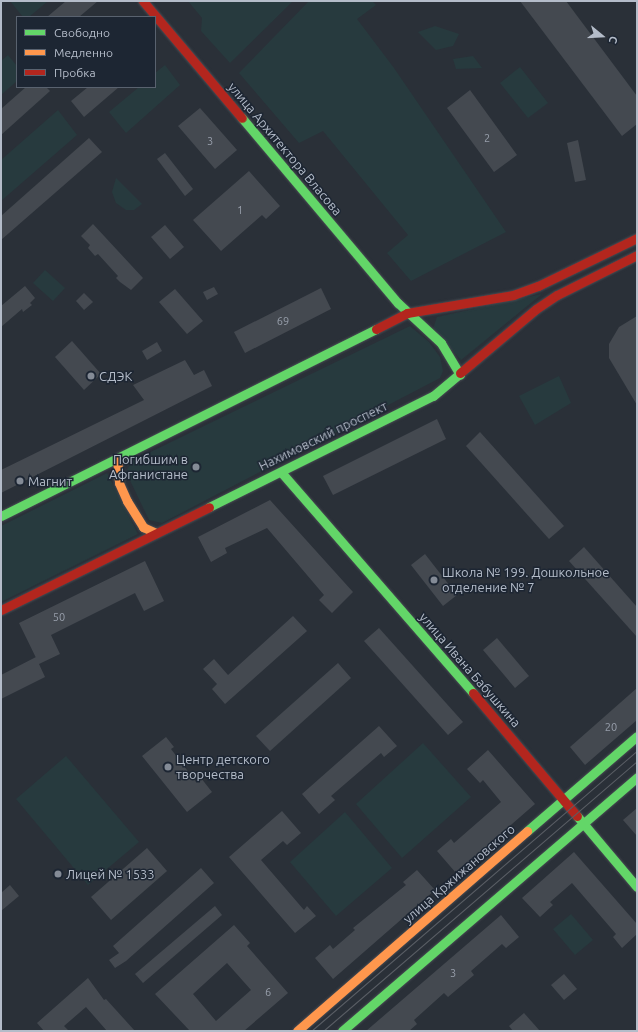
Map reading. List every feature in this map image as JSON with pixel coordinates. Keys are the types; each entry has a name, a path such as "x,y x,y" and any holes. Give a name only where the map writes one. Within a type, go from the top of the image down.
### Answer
{"street":[{"name":"улица Архитектора Власова","path":"143,1 156,16"},
{"name":"улица Архитектора Власова","path":"156,16 407,313 441,343 460,375"},
{"path":"1,516 407,313 513,295 538,286 637,238"},
{"name":"Нахимовский проспект","path":"1,610 427,400 460,375 541,306 637,255"},
{"path":"117,459 119,482 127,501 143,527 156,533"},
{"name":"улица Ивана Бабушкина","path":"281,472 564,800 637,887"},
{"name":"улица Кржижановского","path":"297,1031 637,736"},
{"path":"342,1031 637,777"}],"green space":[{"path":"10,1 48,1 30,16 22,16"},
{"path":"188,1 293,1 230,63 201,31 202,18"},
{"path":"309,1 372,1 376,5 357,19 394,68 506,232 411,281 387,253 408,235 323,131 299,143 239,73"},
{"path":"435,26 459,34 453,46 436,50 418,32"},
{"path":"8,55 16,65 16,82 1,95 1,61"},
{"path":"473,56 482,68 456,69 453,59"},
{"path":"165,65 180,85 126,133 109,112 138,88 156,88 156,72"},
{"path":"520,67 548,103 528,118 500,83"},
{"path":"58,110 77,135 1,201 1,160"},
{"path":"116,178 142,204 134,210 126,210 116,203 112,192"},
{"path":"45,270 65,288 53,301 33,283"},
{"path":"542,294 461,360 433,329 437,317"},
{"path":"410,326 429,342 440,357 443,371 440,378 162,523 149,520 126,472 132,461"},
{"path":"559,376 571,403 535,425 519,396"},
{"path":"107,473 138,534 1,602 1,526"},
{"path":"423,743 471,797 402,858 356,804"},
{"path":"66,756 139,842 88,885 16,799"},
{"path":"345,812 392,868 336,916 290,862"},
{"path":"571,914 593,940 575,955 553,929"}],"building":[{"path":"66,1 98,1 80,16 48,16"},
{"path":"520,1 566,1 637,96 637,124 622,136"},
{"path":"25,88 47,88 50,91 1,135 1,109"},
{"path":"87,88 118,88 84,117 71,101"},
{"path":"470,90 517,155 494,172 447,108"},
{"path":"200,108 237,150 215,169 178,126"},
{"path":"89,138 102,152 1,240 1,216"},
{"path":"578,140 586,180 575,182 567,143"},
{"path":"165,153 193,189 185,196 157,159"},
{"path":"249,171 280,206 266,219 262,215 221,251 193,220"},
{"path":"93,224 143,278 131,290 116,278 118,276 98,254 95,256 88,248 90,245 81,236"},
{"path":"165,225 184,247 170,259 151,237"},
{"path":"25,286 35,298 30,303 32,305 23,312 22,309 1,327 1,306"},
{"path":"214,287 218,294 207,300 203,292"},
{"path":"321,288 331,309 245,353 234,332"},
{"path":"175,289 203,321 187,334 159,302"},
{"path":"84,293 93,302 84,310 76,301"},
{"path":"637,316 637,405 609,358 609,344 619,327"},
{"path":"72,341 101,374 84,390 55,357"},
{"path":"157,342 162,351 147,360 142,351"},
{"path":"185,360 194,375 204,370 212,386 1,493 1,470 144,400 133,385"},
{"path":"437,419 446,439 333,495 323,476"},
{"path":"480,432 564,526 549,539 466,446"},
{"path":"270,500 353,592 332,613 319,600 324,595 267,528 225,548 227,553 211,562 198,537"},
{"path":"584,547 637,607 637,637 569,561"},
{"name":"Школа № 199. Дошкольное отделение № 7","path":"425,554 457,595 443,606 411,565"},
{"path":"145,561 164,601 144,611 135,593 51,635 60,654 39,664 45,677 1,699 1,675 36,657 19,623"},
{"path":"293,616 307,631 225,704 212,689 217,684 203,669 214,659 228,675"},
{"path":"379,628 463,722 448,735 364,641"},
{"path":"497,638 529,676 515,688 483,650"},
{"path":"338,663 351,678 270,751 256,736"},
{"path":"637,688 637,720 585,765 570,747"},
{"path":"379,726 397,746 384,757 381,753 331,796 335,800 319,814 302,794"},
{"name":"Центр детского творчества","path":"166,737 174,747 171,749 196,782 201,778 212,792 187,812 142,756"},
{"path":"488,750 535,804 456,873 437,851 451,839 454,843 501,802 483,780 480,783 467,769"},
{"path":"637,808 637,836 623,820"},
{"path":"282,811 301,833 287,845 283,841 261,860 304,910 307,906 316,916 295,933 229,857"},
{"path":"147,848 167,871 111,920 91,897"},
{"path":"574,852 637,924 637,934 622,948 613,937 616,934 572,883 550,902 553,905 540,917 522,898"},
{"path":"201,868 214,883 126,961 115,968 109,960 119,953 113,946"},
{"path":"417,870 435,890 333,979 315,958 330,945 333,949 355,930 353,928 406,885 403,882"},
{"path":"10,885 19,896 1,911 1,893"},
{"path":"215,906 222,915 143,983 135,974"},
{"path":"501,915 519,937 506,948 502,944 471,971 474,975 448,997 444,993 414,1020 417,1024 409,1031 366,1031"},
{"path":"234,925 250,943 247,946 288,993 244,1031 190,1031 155,994","holes":["227,963 251,990 216,1021 193,994"]},
{"path":"564,974 577,989 564,1000 551,985"},
{"path":"88,978 104,1000 106,999 135,1031 107,1031 86,1007 64,1026 69,1031 44,1031 37,1023"},
{"path":"524,1013 540,1031 513,1031 509,1026"}],"tram line":[{"path":"311,1031 637,751"},
{"path":"323,1031 637,761"}],"traffic: fast":[{"path":"242,118 398,303 441,343 460,375"},
{"path":"1,516 376,329"},
{"path":"209,507 433,396 460,373"},
{"path":"281,472 473,693"},
{"path":"527,831 637,736"},
{"path":"342,1031 637,777"},
{"path":"577,816 637,887"}],"traffic: slow":[{"path":"117,459 119,483 127,501 143,527 156,533"},
{"path":"297,1031 527,831"}],"traffic: jam":[{"path":"143,1 156,16"},
{"path":"156,16 242,118"},
{"path":"376,329 407,313 513,295 538,286 637,238"},
{"path":"460,373 536,309 557,295 637,255"},
{"path":"1,610 209,507"},
{"path":"473,693 577,816"}],"place":[{"name":"СДЭК","path":"91,376"},
{"name":"Погибшим в Афганистане","path":"196,467"},
{"name":"Магнит","path":"20,481"},
{"name":"Школа № 199. Дошкольное отделение № 7","path":"434,580"},
{"name":"Центр детского творчества","path":"168,767"},
{"name":"Лицей № 1533","path":"58,874"}]}
